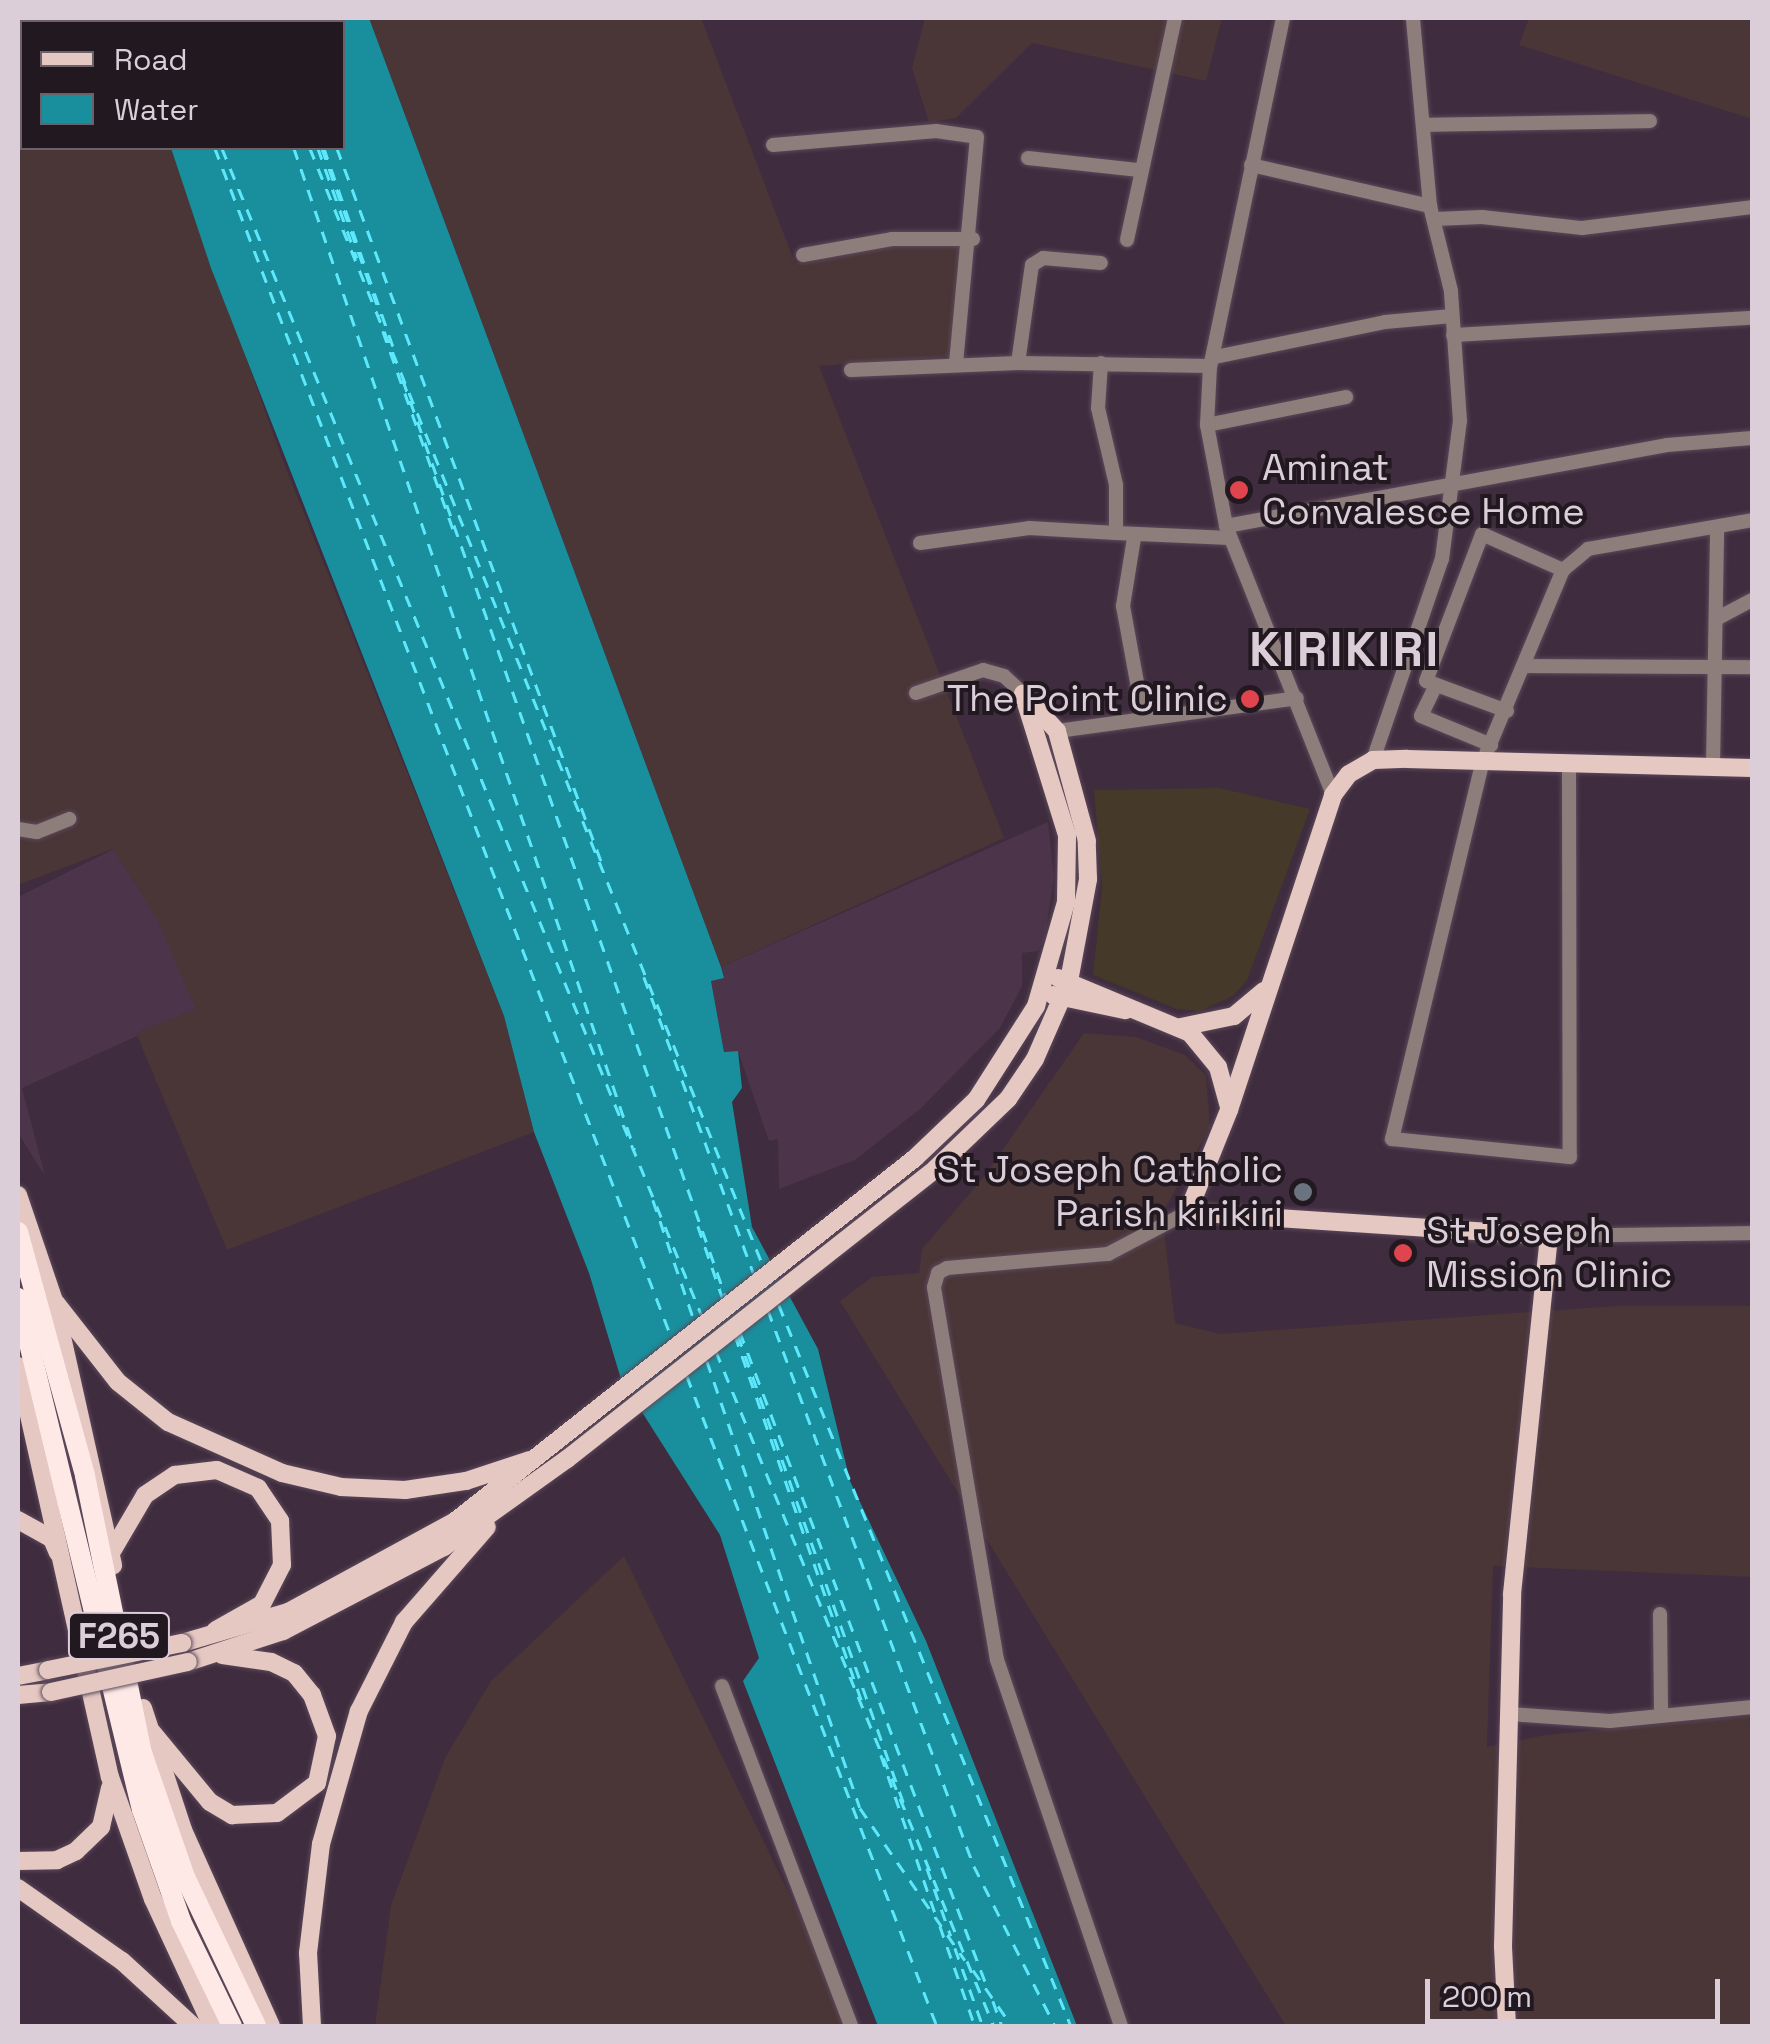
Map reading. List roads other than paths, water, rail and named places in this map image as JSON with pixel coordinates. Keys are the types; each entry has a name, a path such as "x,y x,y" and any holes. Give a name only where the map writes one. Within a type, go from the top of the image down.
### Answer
{"highway":[{"name":"F265","path":"18,1232 85,1476 142,1752 185,1877 256,2026"},
{"name":"F265","path":"18,1298 142,1810 181,1920 232,2026"}],"main road":[{"path":"208,1646 381,1566 556,1453 872,1216 998,1110 1035,1060 1066,990 1085,910 1086,841 1057,731 1023,694"},
{"path":"312,2026 308,1952 320,1844 359,1711 425,1594 556,1453 976,1100 999,1072 1045,983 1066,902 1067,835 1023,694"},
{"path":"1507,2026 1512,1594 1549,1236 1188,1212 1229,1110 1333,795 1372,760 1487,753 1569,764 1752,768"},
{"path":"1045,983 1179,1027 1218,1066 1229,1110"},
{"path":"1179,1027 1234,1016 1267,987"},
{"path":"18,1195 54,1301 147,1727 214,1908 271,2026"},
{"path":"54,1301 100,1362 154,1412 216,1448 282,1473 341,1486 405,1490 466,1481 556,1453"},
{"path":"18,1366 110,1778 153,1899 212,2026"},
{"path":"29,1695 188,1662 262,1604 282,1565 280,1521 258,1488 218,1470 175,1475 145,1495 111,1553"},
{"path":"208,1646 284,1631 373,1589 527,1488"},
{"path":"18,1520 52,1539 62,1562"},
{"path":"18,1676 182,1643 208,1646 271,1662 303,1684 327,1736 317,1783 277,1813 232,1815 210,1802 147,1727"},
{"path":"18,1860 56,1860 91,1839 109,1809 110,1778"},
{"path":"18,1888 122,1961 192,2026"}],"street":[{"path":"1127,240 1139,170 1175,18"},
{"path":"1283,18 1212,362 1207,425 1228,532 1333,795"},
{"path":"1372,760 1442,559 1455,484 1460,422 1452,316 1433,212 1413,18"},
{"path":"1423,126 1650,121"},
{"path":"773,145 970,131 977,137 972,239 956,365"},
{"path":"1028,158 1139,170"},
{"path":"1251,164 1433,212 1594,228 1752,207"},
{"path":"802,255 892,239 972,239"},
{"path":"1018,363 1032,265 1042,258 1101,262"},
{"path":"851,370 1018,363 1212,362 1385,322 1452,316"},
{"path":"1453,335 1752,318"},
{"path":"1101,363 1098,408 1116,485 1116,533"},
{"path":"1207,425 1346,397"},
{"path":"920,544 1028,528 1116,533 1134,538 1228,532 1666,444 1752,438"},
{"path":"1569,764 1570,1157 1392,1139 1487,753 1563,570 1588,548 1717,530 1752,520"},
{"path":"1713,766 1717,530"},
{"path":"1507,711 1426,681 1482,534 1563,570"},
{"path":"1134,538 1123,606 1143,715"},
{"path":"1718,618 1752,600"},
{"path":"1525,666 1752,667"},
{"path":"916,693 982,670 1004,676 1023,694"},
{"path":"1436,685 1420,716 1487,753"},
{"path":"1057,731 1143,715 1296,698"},
{"path":"18,829 37,832 69,819"},
{"path":"1121,2026 1006,1694 934,1287 938,1272 947,1268 1108,1254 1188,1212"},
{"path":"1549,1236 1752,1233"},
{"path":"1660,1614 1661,1716"},
{"path":"722,1686 852,2026"},
{"path":"1509,1714 1554,1722 1752,1706"}],"water":[{"path":"123,18 369,18 721,967 724,978 711,981 724,1052 738,1051 742,1088 732,1102 752,1227 818,1349 850,1481 926,1641 1077,2026 878,2026 743,1681 759,1658 720,1535 621,1379 589,1273 534,1132 504,1016 211,268 172,150 345,150 345,20"}],"place":[{"name":"Aminat Convalesce Home","path":"1239,490"},
{"name":"The Point Clinic","path":"1250,699"},
{"name":"St Joseph Catholic Parish kirikiri","path":"1303,1192"},
{"name":"St Joseph Mission Clinic","path":"1403,1253"}],"district":[{"name":"KIRIKIRI","path":"1345,650"}]}
